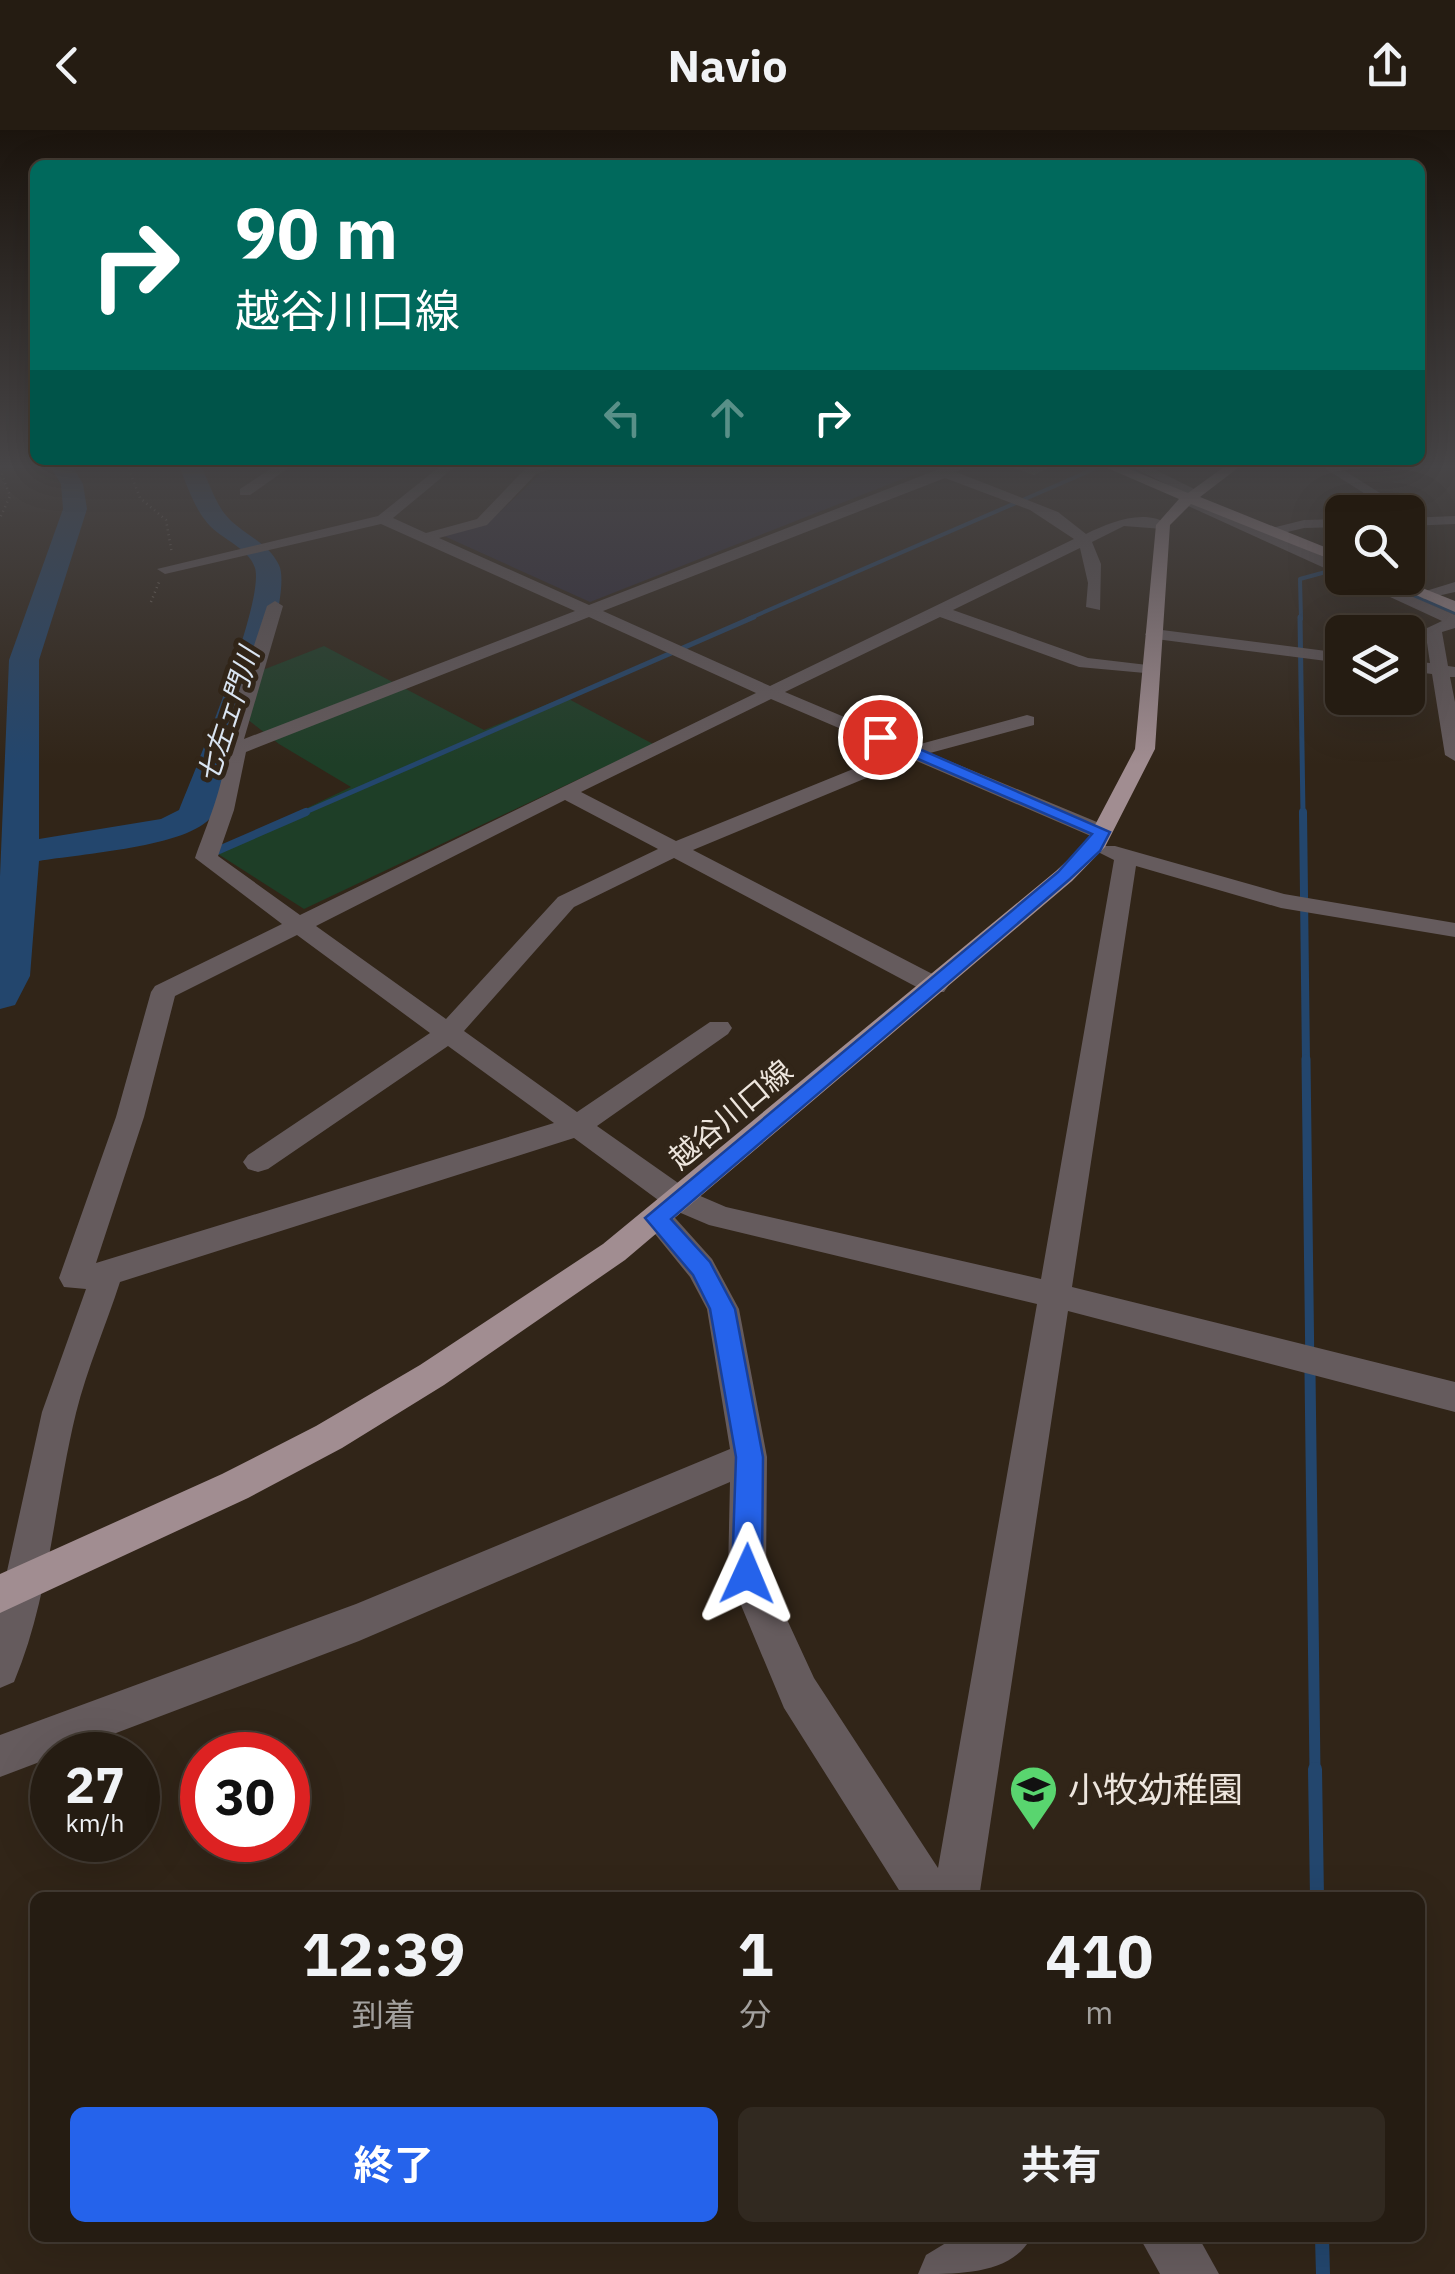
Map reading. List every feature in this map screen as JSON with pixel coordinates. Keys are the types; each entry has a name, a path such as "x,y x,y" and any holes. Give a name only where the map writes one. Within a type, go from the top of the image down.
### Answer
{"main road":[{"name":"越谷川口線","path":"12,1589 329,1438 432,1375 614,1252 1107,845 1145,750 1160,564"},
{"path":"1425,594 1455,608"}],"street":[{"path":"165,569 209,564"},
{"path":"481,564 774,694 915,751 1107,845 1281,902 1455,930"},
{"path":"237,748 709,564"},
{"path":"719,1028 575,1127 107,1274 75,1278 130,1117 164,992 565,792 1040,564"},
{"path":"1094,607 1095,564"},
{"path":"1425,594 1455,587"},
{"path":"1395,595 1455,622"},
{"path":"275,606 234,737 237,748 223,810 206,858 575,1127 668,1209 722,1309 749,1457 747,1574 799,1693 927,1892"},
{"path":"942,612 1085,662 1150,670"},
{"path":"1455,622 1433,629 1447,671 1455,755"},
{"path":"1154,634 1325,656"},
{"path":"258,1162 448,1033 566,902 674,850 915,751 1027,721"},
{"path":"565,792 935,986"},
{"path":"957,1892 1054,1295 1107,845"},
{"path":"668,1209 720,1217 1054,1295 1455,1396"},
{"path":"0,1668 12,1589 59,1412 107,1274"},
{"path":"0,1756 359,1622 749,1457"},
{"path":"946,2274 998,2242"},
{"path":"1169,2242 1192,2274"}],"path":[{"path":"151,602 168,564"}],"shaded area":[{"path":"506,564 686,564 590,602"}],"green space":[{"path":"324,646 484,730 565,697 653,744 304,909 215,852 351,787 279,744 243,716 255,673"}],"waterway":[{"path":"21,853 24,660 43,613 55,564"},
{"name":"七左ェ門川","path":"21,853 170,828 194,816 238,701 267,596 269,570 266,564"},
{"path":"748,619 875,564"},
{"path":"1301,619 1300,579 1325,572"},
{"path":"1412,595 1455,613"},
{"path":"301,814 754,617"},
{"path":"1300,617 1303,814"},
{"path":"212,853 306,812"},
{"path":"1303,812 1306,1062"},
{"path":"0,996 9,976 21,853"},
{"path":"1306,1059 1310,1375"},
{"path":"1310,1372 1315,1772"},
{"path":"1315,1769 1317,1892"},
{"path":"1322,2242 1323,2274"}],"place":[{"name":"小牧幼稚園","path":"1033,1832"}],"route":[{"path":"747,1574 749,1457 722,1309 701,1268 656,1218 1064,876 1094,847 1102,832 880,737"}]}
